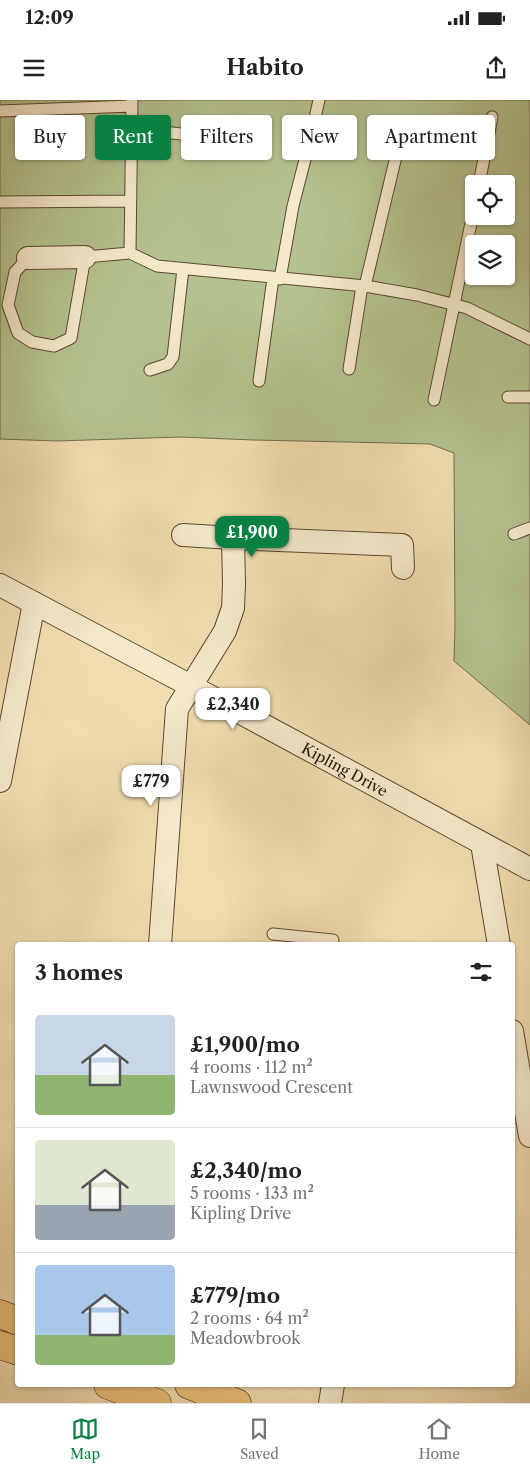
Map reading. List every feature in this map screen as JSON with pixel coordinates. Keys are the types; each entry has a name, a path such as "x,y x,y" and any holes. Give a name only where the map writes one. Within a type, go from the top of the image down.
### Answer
{"highway":[{"path":"0,1314 15,1320"},
{"path":"0,1345 15,1350"},
{"path":"113,1387 156,1403"},
{"path":"194,1387 237,1403"}],"street":[{"path":"28,258 85,257"},
{"path":"191,530 233,538 402,545 403,568"},
{"path":"160,942 177,709 225,631 233,608 233,538"},
{"name":"Kipling Drive","path":"0,585 191,686 530,870"},
{"path":"0,781 34,603"},
{"path":"482,844 498,942"},
{"path":"515,1063 519,1106 530,1136"},
{"path":"330,1403 332,1387"}],"lane":[{"path":"259,381 292,206 319,100"},
{"path":"0,111 132,103"},
{"path":"130,160 130,253"},
{"path":"349,369 364,286 395,160"},
{"path":"481,175 484,160"},
{"path":"0,202 130,201"},
{"path":"434,400 471,225"},
{"path":"28,258 15,272 8,305 18,333 32,342 54,346 71,338 85,257 130,253 157,266 364,286 418,294 467,308 530,339"},
{"path":"150,370 168,364 172,357 183,269"},
{"path":"508,397 530,396"},
{"path":"514,534 530,528"},
{"path":"273,934 333,940 333,942"}],"green space":[{"path":"0,100 530,100 530,725 454,661 454,453 430,444 180,437 57,441 0,439"}]}
